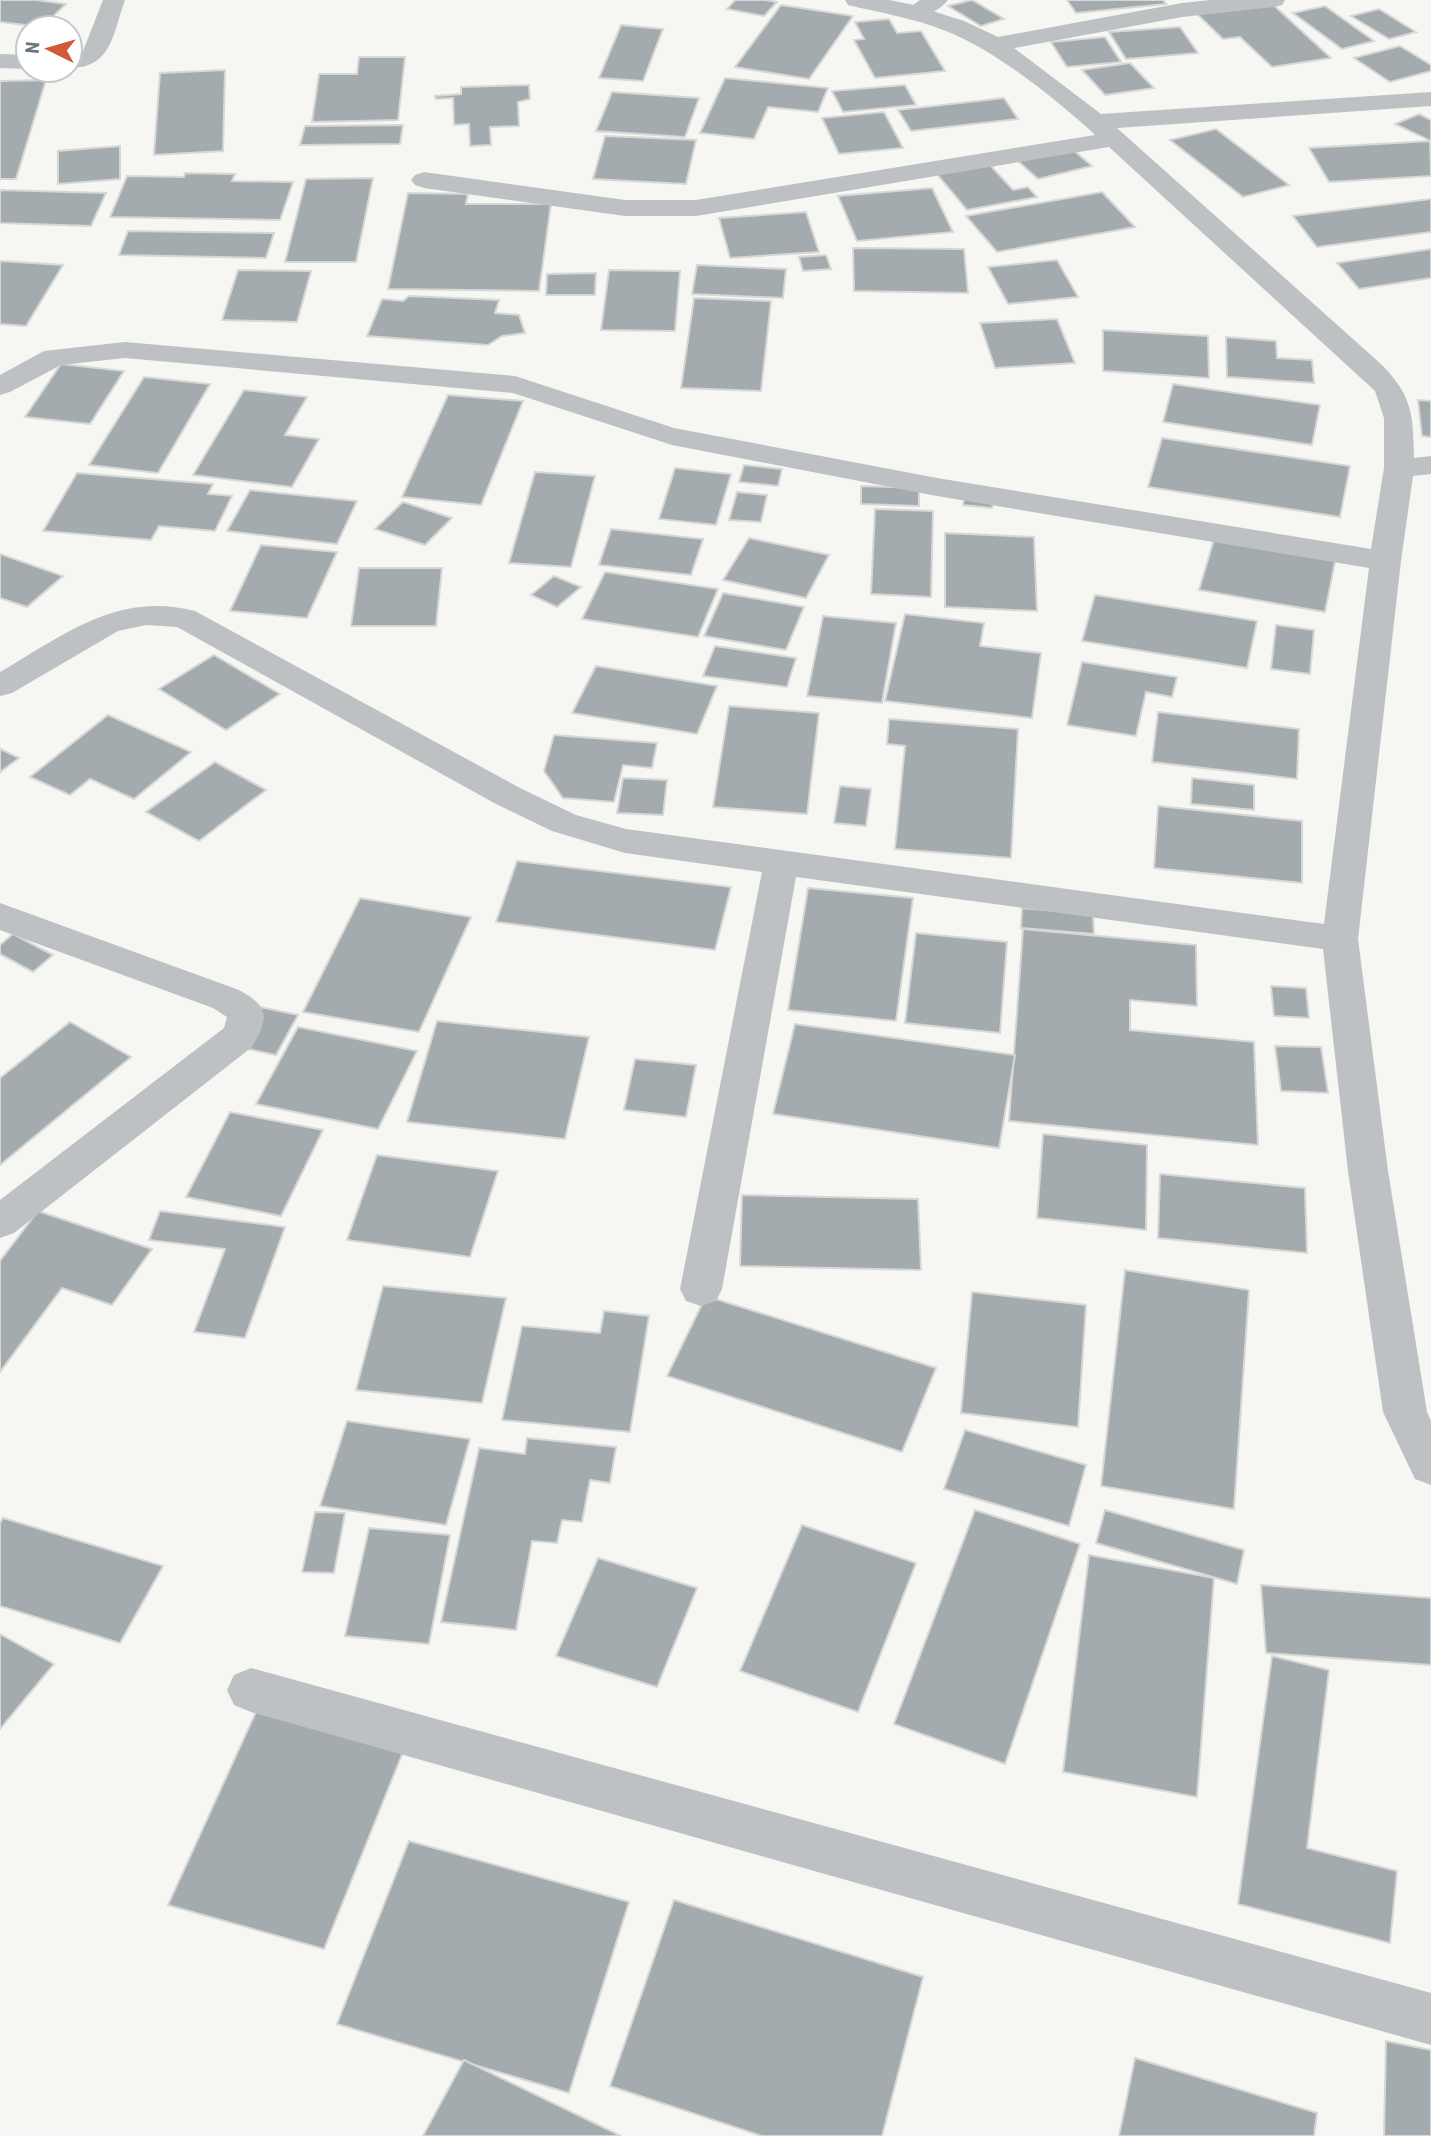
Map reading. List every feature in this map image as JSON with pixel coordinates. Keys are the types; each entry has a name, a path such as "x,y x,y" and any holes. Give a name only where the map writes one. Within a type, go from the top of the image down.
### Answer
{"street":[{"path":"84,60 93,55 114,0"},
{"path":"856,0 925,6 956,26 995,45 1105,131 1373,371 1388,388 1399,418 1399,468 1385,561 1339,939 1368,1171 1405,1412 1431,1466"},
{"path":"995,45 1182,10 1274,0"},
{"path":"424,180 625,208 696,208 1105,131 1431,99"},
{"path":"0,386 54,357 125,350 515,385 543,392 631,426 672,436 937,487 1385,561"},
{"path":"1399,468 1431,465"},
{"path":"0,686 108,624 146,615 184,618 564,824 625,841 1339,939"},
{"path":"701,1289 780,864"},
{"path":"0,916 226,999 245,1010 246,1022 239,1037 0,1222"},
{"path":"251,1690 1431,2018"}],"building":[{"path":"0,0 36,0 66,4 56,14 14,14 14,24 0,22"},
{"path":"735,0 777,2 764,16 727,9"},
{"path":"972,0 1004,19 981,26 948,6"},
{"path":"1067,0 1163,0 1166,4 1076,13"},
{"path":"1269,1 1331,58 1272,67 1240,37 1223,39 1195,12"},
{"path":"781,5 853,16 809,79 735,67"},
{"path":"1325,6 1374,41 1342,49 1293,13"},
{"path":"1379,9 1416,32 1389,39 1351,16"},
{"path":"889,19 897,33 921,31 945,71 875,78 854,40 864,39 855,22"},
{"path":"621,25 663,29 643,81 599,78"},
{"path":"1180,27 1198,53 1126,59 1109,32"},
{"path":"1105,37 1121,62 1067,67 1051,42"},
{"path":"1400,46 1431,65 1431,71 1390,82 1354,58"},
{"path":"359,57 405,57 398,120 312,122 319,74 357,74"},
{"path":"1130,63 1154,88 1105,95 1082,70"},
{"path":"225,70 223,151 154,155 160,73"},
{"path":"725,78 828,88 818,112 768,107 754,139 700,133"},
{"path":"0,81 45,84 16,179 0,179"},
{"path":"529,85 530,99 518,102 519,126 490,127 491,145 470,146 469,124 454,125 453,98 436,99 435,96 461,94 461,87"},
{"path":"905,85 916,105 843,112 832,91"},
{"path":"612,92 699,98 685,137 596,131"},
{"path":"1004,98 1018,119 911,131 898,110"},
{"path":"884,112 903,148 839,154 822,118"},
{"path":"1419,114 1431,120 1431,141 1395,124"},
{"path":"403,125 400,144 300,145 305,126"},
{"path":"1216,129 1289,185 1243,197 1170,140"},
{"path":"605,136 696,140 686,184 593,179"},
{"path":"1430,141 1431,176 1329,182 1309,148"},
{"path":"120,146 120,179 58,184 58,151"},
{"path":"1072,149 1092,166 1038,179 1018,161"},
{"path":"989,164 1013,190 1028,187 1037,197 967,210 936,173"},
{"path":"185,173 235,174 232,181 293,182 280,220 110,217 127,176 184,177"},
{"path":"373,178 356,262 285,262 306,179"},
{"path":"932,188 953,232 857,241 838,196"},
{"path":"0,190 106,193 91,226 0,223"},
{"path":"1102,192 1135,227 997,252 966,216"},
{"path":"408,193 468,194 466,204 551,204 539,291 388,289"},
{"path":"1431,199 1431,232 1317,247 1293,216"},
{"path":"806,212 819,252 730,258 719,218"},
{"path":"128,231 274,233 266,258 119,255"},
{"path":"853,248 964,249 968,293 854,291"},
{"path":"1431,249 1431,278 1359,289 1337,263"},
{"path":"826,255 831,269 803,271 799,257"},
{"path":"1057,260 1078,297 1008,304 988,267"},
{"path":"0,261 63,265 26,326 0,324"},
{"path":"697,265 786,269 783,298 692,294"},
{"path":"238,270 311,271 297,322 222,320"},
{"path":"609,270 680,271 675,331 601,330"},
{"path":"596,273 595,295 546,295 547,274"},
{"path":"409,296 499,300 495,313 519,315 525,333 502,336 488,345 367,336 382,299 403,301"},
{"path":"694,298 771,301 761,391 681,388"},
{"path":"1057,319 1075,363 995,368 980,323"},
{"path":"1103,330 1208,336 1209,378 1103,371"},
{"path":"1226,337 1276,341 1277,358 1312,360 1314,383 1227,377"},
{"path":"61,364 124,371 90,424 25,417"},
{"path":"144,377 210,384 158,473 89,465"},
{"path":"1173,384 1320,405 1312,445 1163,422"},
{"path":"244,390 307,397 285,435 319,439 292,487 193,475"},
{"path":"448,395 523,401 481,505 402,497"},
{"path":"1418,400 1431,401 1431,437 1422,436"},
{"path":"1162,438 1350,466 1340,517 1148,487"},
{"path":"744,465 782,469 778,486 739,482"},
{"path":"675,468 731,474 716,525 659,519"},
{"path":"535,472 595,476 571,567 509,563"},
{"path":"77,473 213,484 208,494 232,496 215,531 159,526 151,540 43,531"},
{"path":"861,486 919,488 919,506 861,504"},
{"path":"250,490 357,501 337,544 227,531"},
{"path":"737,492 767,495 761,522 729,520"},
{"path":"965,494 994,497 992,508 963,505"},
{"path":"403,502 452,518 425,545 375,529"},
{"path":"875,509 933,511 931,597 871,594"},
{"path":"611,529 703,539 691,575 599,565"},
{"path":"945,533 1034,537 1037,611 945,607"},
{"path":"1215,536 1336,557 1325,612 1199,590"},
{"path":"749,538 829,555 806,598 723,580"},
{"path":"261,545 337,552 307,618 230,611"},
{"path":"0,554 63,576 27,607 0,598"},
{"path":"359,568 442,568 436,626 351,626"},
{"path":"605,572 718,589 698,637 582,619"},
{"path":"554,576 581,587 557,607 531,595"},
{"path":"723,593 804,607 786,650 704,636"},
{"path":"1095,595 1257,621 1247,668 1082,641"},
{"path":"905,614 984,623 980,646 1041,653 1032,718 885,701"},
{"path":"823,616 896,623 882,703 807,696"},
{"path":"1276,625 1314,630 1310,674 1271,669"},
{"path":"715,646 796,658 787,687 703,676"},
{"path":"214,655 280,694 226,730 159,689"},
{"path":"1082,662 1177,677 1172,697 1146,692 1136,736 1067,725"},
{"path":"596,666 717,686 697,734 572,713"},
{"path":"729,706 819,713 807,814 713,807"},
{"path":"1158,712 1299,729 1297,779 1152,762"},
{"path":"108,715 191,752 134,799 90,779 70,795 30,777"},
{"path":"889,719 1018,729 1011,858 895,849 905,746 887,744"},
{"path":"554,735 657,743 652,768 623,765 614,802 563,798 544,771"},
{"path":"0,749 19,758 0,772"},
{"path":"215,762 266,790 199,841 146,812"},
{"path":"623,778 667,780 663,815 617,813"},
{"path":"1192,778 1254,785 1254,810 1191,804"},
{"path":"840,786 871,789 866,826 834,823"},
{"path":"1158,806 1302,821 1302,883 1154,868"},
{"path":"517,861 731,887 715,950 496,922"},
{"path":"808,888 913,898 896,1021 788,1010"},
{"path":"360,898 471,917 419,1032 303,1012"},
{"path":"1022,908 1093,914 1094,934 1021,928"},
{"path":"1023,929 1196,945 1197,1006 1130,1000 1130,1030 1254,1042 1258,1145 1009,1121"},
{"path":"916,933 1007,942 1000,1033 905,1023"},
{"path":"13,934 53,955 33,972 0,954 0,945"},
{"path":"1271,986 1306,988 1309,1018 1274,1016"},
{"path":"260,1007 298,1015 276,1055 235,1046"},
{"path":"437,1021 589,1037 565,1139 407,1122"},
{"path":"70,1022 131,1057 0,1165 0,1078"},
{"path":"795,1024 1015,1055 999,1148 773,1114"},
{"path":"298,1027 417,1051 378,1129 256,1104"},
{"path":"1275,1046 1321,1047 1328,1093 1281,1091"},
{"path":"635,1059 696,1065 686,1117 624,1110"},
{"path":"230,1112 323,1130 281,1216 186,1197"},
{"path":"1043,1134 1147,1145 1146,1230 1037,1218"},
{"path":"377,1155 498,1171 470,1257 347,1240"},
{"path":"1160,1174 1305,1188 1307,1253 1158,1238"},
{"path":"742,1195 918,1199 921,1270 740,1266"},
{"path":"38,1211 152,1249 112,1305 62,1288 0,1372 0,1261"},
{"path":"160,1211 285,1227 245,1338 194,1332 225,1249 149,1240"},
{"path":"1125,1270 1249,1290 1234,1509 1101,1486"},
{"path":"383,1286 506,1298 482,1403 356,1390"},
{"path":"972,1292 1086,1305 1078,1427 961,1413"},
{"path":"706,1296 936,1368 902,1452 667,1376"},
{"path":"604,1311 649,1316 630,1432 502,1420 522,1326 600,1333"},
{"path":"347,1421 470,1439 446,1525 320,1506"},
{"path":"965,1430 1086,1465 1069,1526 944,1489"},
{"path":"527,1438 616,1447 610,1483 590,1480 582,1522 562,1520 557,1543 532,1541 516,1630 441,1622 479,1448 525,1454"},
{"path":"975,1510 1080,1544 1005,1764 894,1724"},
{"path":"1105,1510 1244,1550 1237,1584 1096,1543"},
{"path":"315,1512 345,1513 334,1573 302,1572"},
{"path":"3,1518 163,1566 120,1643 0,1606 0,1523"},
{"path":"802,1525 916,1563 858,1712 740,1671"},
{"path":"369,1528 450,1535 429,1644 345,1636"},
{"path":"1089,1555 1214,1578 1197,1797 1063,1772"},
{"path":"598,1558 697,1588 657,1687 556,1656"},
{"path":"1261,1585 1431,1598 1431,1665 1266,1653"},
{"path":"0,1634 54,1664 0,1729"},
{"path":"1272,1656 1329,1670 1307,1848 1397,1871 1390,1943 1238,1904"},
{"path":"256,1712 403,1752 324,1949 168,1905"},
{"path":"409,1841 629,1902 569,2093 337,2024"},
{"path":"674,1900 923,1977 882,2136 762,2136 610,2086"},
{"path":"1386,2041 1431,2050 1431,2136 1384,2136"},
{"path":"1135,2058 1317,2113 1314,2136 1119,2136"},
{"path":"464,2060 621,2136 423,2136"}]}
